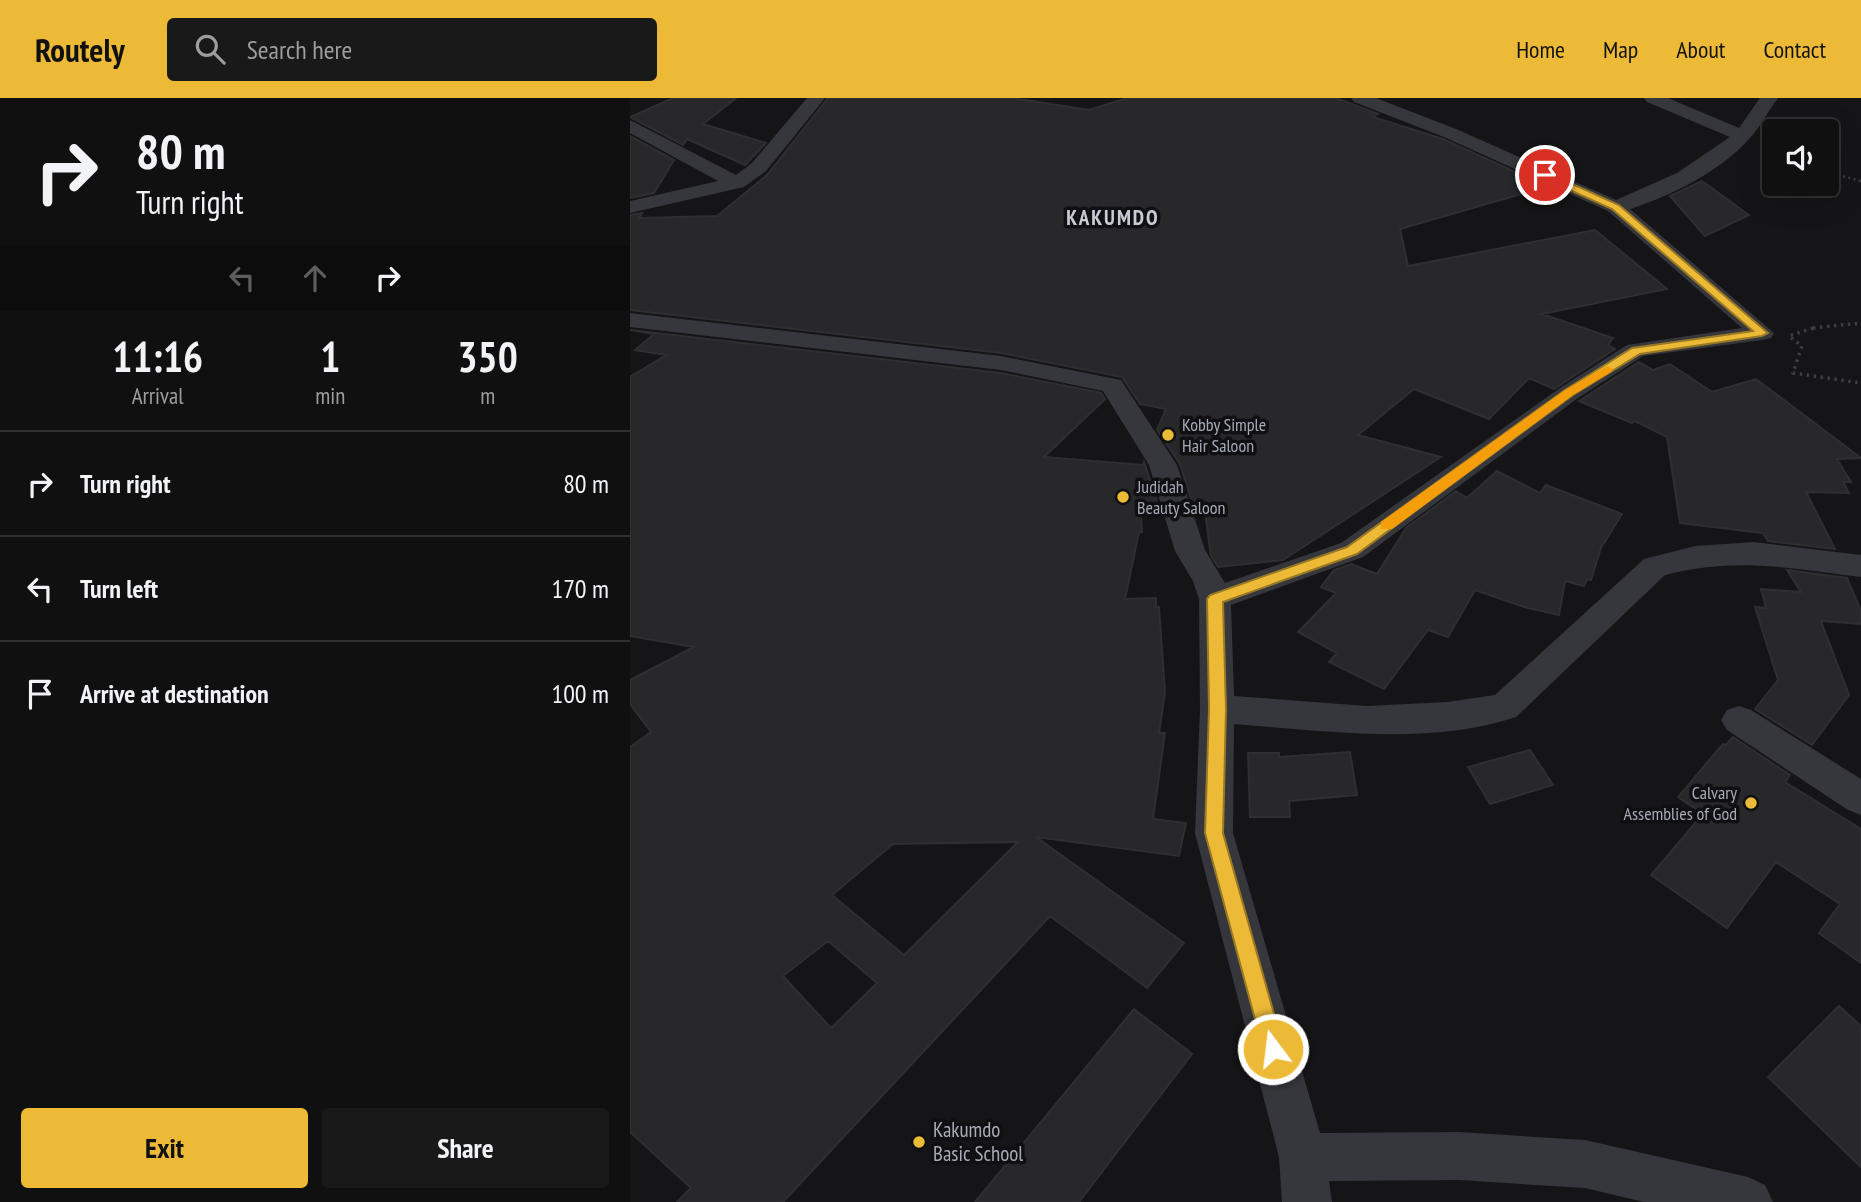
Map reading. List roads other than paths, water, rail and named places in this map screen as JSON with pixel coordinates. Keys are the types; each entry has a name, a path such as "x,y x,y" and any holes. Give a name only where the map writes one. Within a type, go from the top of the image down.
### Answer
{"street":[{"path":"630,207 737,183 759,167 816,98"},
{"path":"1215,599 1352,550 1569,393 1636,351 1762,333 1615,207 1450,133 1360,98"},
{"path":"1653,98 1742,136"},
{"path":"1615,207 1654,192 1708,161 1742,136 1769,98"},
{"path":"630,125 658,143 737,183"},
{"path":"630,320 1001,363 1112,385 1163,465 1190,551 1208,580 1215,599 1217,709 1214,833 1305,1180 1459,1156 1585,1164 1748,1202"},
{"path":"1217,709 1367,720 1447,716 1504,706 1655,567 1695,557 1754,553 1861,566"},
{"path":"1739,720 1861,799"}],"place":[{"name":"Kobby Simple Hair Saloon","path":"1168,435"},
{"name":"Judidah Beauty Saloon","path":"1123,497"},
{"name":"Calvary Assemblies of God","path":"1751,803"},
{"name":"Kakumdo Basic School","path":"919,1142"}],"district":[{"name":"KAKUMDO","path":"1113,218"}]}
